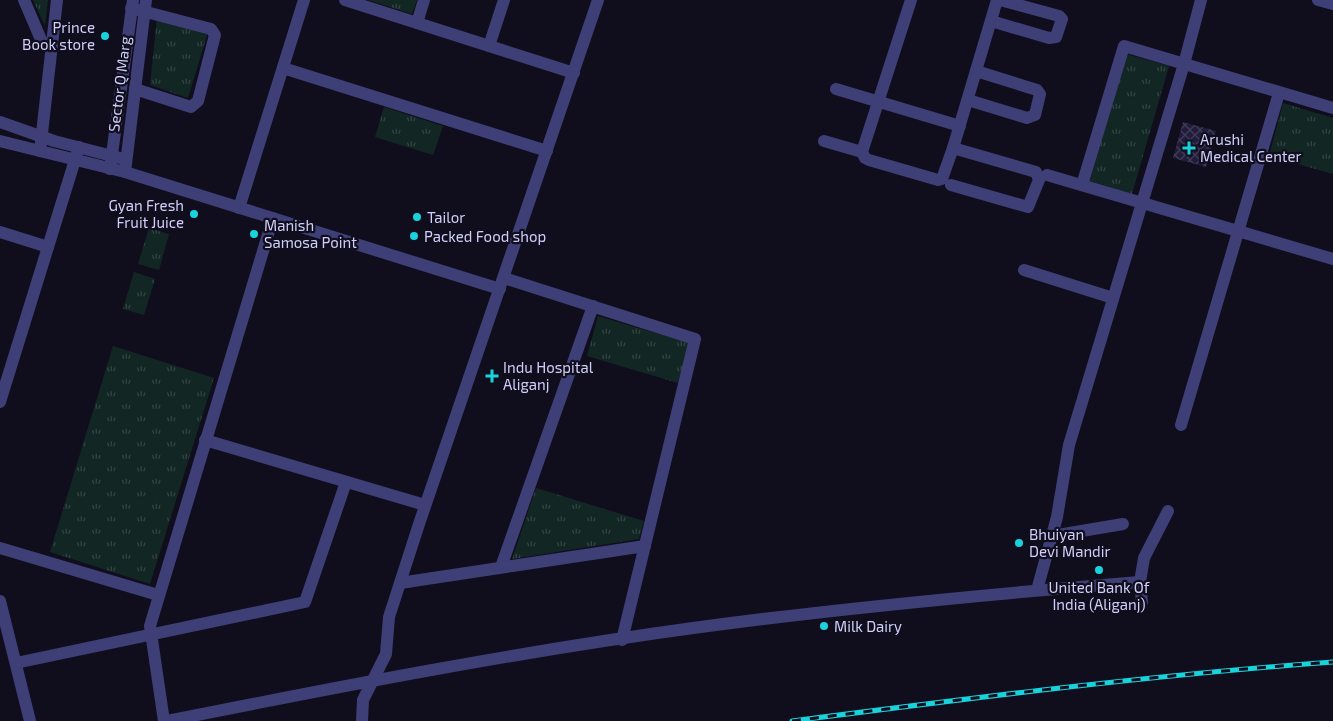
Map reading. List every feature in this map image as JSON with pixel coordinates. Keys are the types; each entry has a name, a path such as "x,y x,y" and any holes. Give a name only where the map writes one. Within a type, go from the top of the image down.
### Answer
{"street":[{"path":"24,0 42,42 52,45"},
{"path":"40,151 57,0"},
{"path":"238,208 304,0"},
{"path":"345,0 574,73"},
{"path":"417,23 424,0"},
{"path":"489,46 504,0"},
{"path":"362,721 363,700 386,654 389,617 425,505 598,0"},
{"path":"911,0 862,152 864,158 869,160 938,180 942,178 953,148 991,21 1003,1 1059,16 1062,20 1056,37 1049,38 991,21"},
{"path":"1037,590 1058,517 1068,445 1184,64 1201,0"},
{"path":"1318,0 1333,4"},
{"path":"111,162 132,4 145,5 211,28 215,35 198,102 195,105 191,107 135,90"},
{"name":"Sector Q Marg","path":"126,166 145,5"},
{"path":"1082,185 1124,46 1333,108"},
{"path":"283,68 547,151"},
{"path":"968,100 1027,118 1034,115 1040,94 1038,90 976,71"},
{"path":"836,89 960,126"},
{"path":"1181,425 1279,93"},
{"path":"0,122 42,136 77,154"},
{"path":"0,141 40,151 77,154 126,166 238,208 502,283 593,306 695,338 622,640"},
{"path":"824,141 862,152"},
{"path":"951,185 1028,207 1039,180 1036,172 953,148"},
{"path":"0,402 77,154"},
{"path":"1048,175 1333,260"},
{"path":"273,218 150,626 166,721 374,679 692,628 1037,590 1140,582"},
{"path":"0,232 48,247"},
{"path":"1024,270 1113,298"},
{"path":"501,567 593,306"},
{"path":"205,440 425,505"},
{"path":"16,663 305,602 346,482"},
{"path":"1142,602 1140,582 1144,558 1168,511"},
{"path":"1052,536 1123,524"},
{"path":"400,582 645,546"},
{"path":"0,548 158,595"},
{"path":"0,600 30,721"}],"green space":[{"path":"33,0 48,0 45,26"},
{"path":"368,0 417,0 412,14"},
{"path":"157,17 208,32 188,98 150,85"},
{"path":"1126,54 1169,66 1132,194 1090,181"},
{"path":"1283,103 1333,118 1333,174 1269,156"},
{"path":"384,107 443,126 433,155 375,137"},
{"path":"149,228 169,234 159,270 138,264"},
{"path":"134,272 155,279 144,315 123,309"},
{"path":"598,316 689,343 678,383 587,356"},
{"path":"113,346 214,378 150,584 50,552"},
{"path":"536,488 644,521 639,539 512,559"}],"building":[{"path":"1183,122 1216,131 1206,167 1173,158"}],"railway":[{"path":"792,721 1130,680 1333,662"}],"place":[{"name":"Prince Book store","path":"105,36"},
{"name":"Arushi Medical Center","path":"1189,148"},
{"name":"Gyan Fresh Fruit Juice","path":"194,214"},
{"name":"Tailor","path":"417,217"},
{"name":"Manish Samosa Point","path":"254,234"},
{"name":"Packed Food shop","path":"414,236"},
{"name":"Indu Hospital Aliganj","path":"492,376"},
{"name":"Bhuiyan Devi Mandir","path":"1019,543"},
{"name":"United Bank Of India (Aliganj)","path":"1099,570"},
{"name":"Milk Dairy","path":"824,626"}]}
